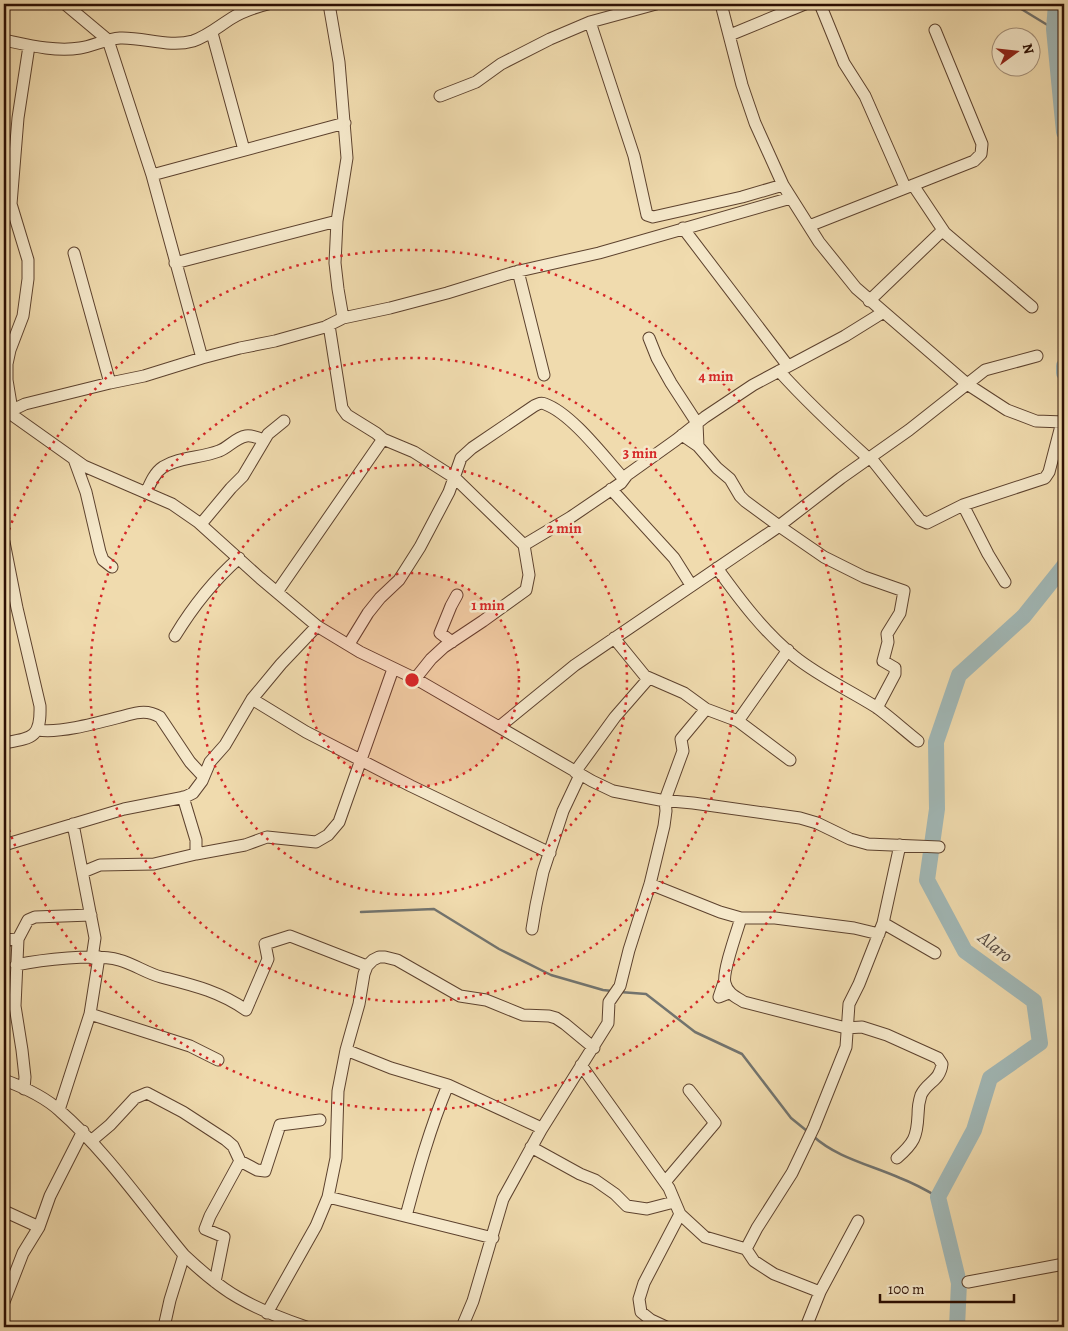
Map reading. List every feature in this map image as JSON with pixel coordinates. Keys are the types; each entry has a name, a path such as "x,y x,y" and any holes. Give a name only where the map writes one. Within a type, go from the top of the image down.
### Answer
{"street":[{"path":"65,4 108,40 152,175 202,358"},
{"path":"4,40 29,46 65,49 82,48 121,38 182,43 193,41 212,33 235,10 268,4"},
{"path":"329,4 339,62 347,158 337,221 335,263 343,318"},
{"path":"440,96 476,82 501,64 550,39 590,22 656,4"},
{"path":"682,228 814,409 824,415 869,458 920,520 926,523 932,522 963,505 1045,478 1050,472 1063,422 1026,418 1007,410 967,384 920,342 869,301 856,288 819,242 784,185 755,123 742,86 721,4"},
{"path":"730,35 805,4"},
{"path":"820,4 844,63 865,96 909,186 943,230 1032,307"},
{"path":"590,22 634,156 647,215 653,217 742,197 784,185"},
{"path":"809,226 974,161 982,154 982,144 935,30"},
{"path":"212,33 244,150"},
{"path":"8,412 5,363 23,316 28,279 28,260 8,204 29,46"},
{"path":"152,175 345,123"},
{"path":"8,412 25,404 144,376 202,358 275,341 329,325 343,318 399,306 518,271 600,253 792,198"},
{"path":"175,264 337,221"},
{"path":"869,301 943,230"},
{"path":"74,253 110,383"},
{"path":"518,271 544,375"},
{"path":"524,545 571,517 698,423 753,385 845,336 882,313"},
{"path":"329,325 342,408 347,415 383,439 414,452 455,478 524,545 529,575 526,590 452,642 431,659 415,679"},
{"path":"649,338 657,358 671,383 698,423 698,446"},
{"path":"499,728 575,665 779,526 909,430 986,370 1038,356"},
{"path":"348,644 368,613 380,598 399,580 455,478 458,465 465,454 540,403 545,404 567,418 624,479"},
{"path":"8,412 84,466 172,504 201,524 276,592 317,626 613,791 800,818 817,823 850,840 868,844 939,847"},
{"path":"201,524 243,476 268,434 284,421"},
{"path":"682,435 698,446 717,468 730,479 745,501 779,526 824,557 864,576 904,591 900,613 887,634 888,642 883,661 893,666 895,674 877,708"},
{"path":"146,493 161,468 171,463 215,453 227,448 245,436 264,440"},
{"path":"276,592 383,439"},
{"path":"74,459 86,492 100,552 103,560 112,567"},
{"path":"611,489 674,558 691,585"},
{"path":"963,505 988,554 1005,582"},
{"path":"4,542 40,706 38,730 29,737 4,743"},
{"path":"175,636 209,589 239,558"},
{"path":"717,568 744,605 771,635 788,650 807,666 877,708 918,741"},
{"path":"452,642 440,633 457,596"},
{"path":"4,845 124,809 183,798 193,793 210,762 225,745 252,699 281,664 317,626"},
{"path":"614,638 645,676 684,693 706,709 738,722 790,760"},
{"path":"738,722 788,650"},
{"path":"83,872 100,865 154,864 245,845 260,839 316,842 328,835 339,822 393,669"},
{"path":"532,930 536,905 550,853 563,811 578,773 615,717 649,678"},
{"path":"252,699 306,732 411,786 550,853"},
{"path":"462,1327 473,1301 503,1199 541,1130 608,1023 609,1002 620,986 629,950 650,884 664,826 665,800 683,751 681,739 706,709"},
{"path":"38,730 59,730 146,711 154,713 160,717 190,762 203,776"},
{"path":"183,798 196,840 196,854"},
{"path":"59,1110 90,1014 95,958 95,938 73,824"},
{"path":"746,1249 792,1173 814,1127 846,1046 849,1004 881,929 900,845"},
{"path":"650,884 720,912 741,918 775,918 854,928 881,929 935,952"},
{"path":"24,1089 25,1076 15,1006 18,939 28,920 35,917 91,915"},
{"path":"741,918 726,972 727,988 744,1002 846,1028 862,1027 887,1035 938,1058 942,1064 941,1073 922,1094 916,1137 910,1146 897,1158"},
{"path":"16,965 55,960 118,959 150,974 215,992 246,1010 268,959 266,944 290,936 367,966"},
{"path":"4,940 18,939"},
{"path":"267,1313 316,1226 328,1197 336,1158 338,1091 367,966 379,957 397,960 460,996 486,1000 523,1015 549,1016 565,1024 594,1048"},
{"path":"90,1014 190,1046 218,1060"},
{"path":"346,1050 391,1068 448,1085 537,1126 541,1130"},
{"path":"582,1065 665,1182 680,1214 705,1237 746,1249 754,1260 774,1274 820,1292"},
{"path":"4,1080 24,1089 59,1110 83,1132 184,1256 215,1282 237,1298 267,1313 306,1327"},
{"path":"406,1216 422,1157 437,1111 448,1085"},
{"path":"665,1182 715,1123 689,1090"},
{"path":"91,1141 110,1125 135,1098 147,1093 183,1112 226,1140 233,1146 240,1160 257,1170 265,1171 280,1125 320,1120"},
{"path":"4,1302 23,1253 39,1227 50,1196 83,1132"},
{"path":"531,1148 595,1180 615,1194 627,1206 647,1208 674,1202"},
{"path":"215,1282 224,1237 205,1229 240,1160"},
{"path":"328,1197 493,1238"},
{"path":"4,1211 39,1227"},
{"path":"666,1327 651,1320 641,1312 639,1299 644,1283 680,1214"},
{"path":"806,1327 820,1292 858,1220"},
{"path":"164,1327 170,1300 184,1256"},
{"path":"968,1282 1064,1264"}],"waterway":[{"path":"996,4 1018,7 1054,29"},
{"name":"Alaro","path":"1056,4 1054,29 1064,132"},
{"name":"Alaro","path":"1064,366 1064,373"},
{"name":"Alaro","path":"957,1327 959,1283 938,1197 974,1130 990,1078 1040,1043 1034,1001 965,951 927,880 937,809 936,742 959,675 1024,616 1064,566"},
{"path":"361,912 434,909 499,949 551,975 612,991"},
{"path":"620,992 646,994 695,1032 742,1054 791,1118 807,1131"},
{"path":"813,1136 822,1144 843,1156 910,1182 938,1197"}]}
